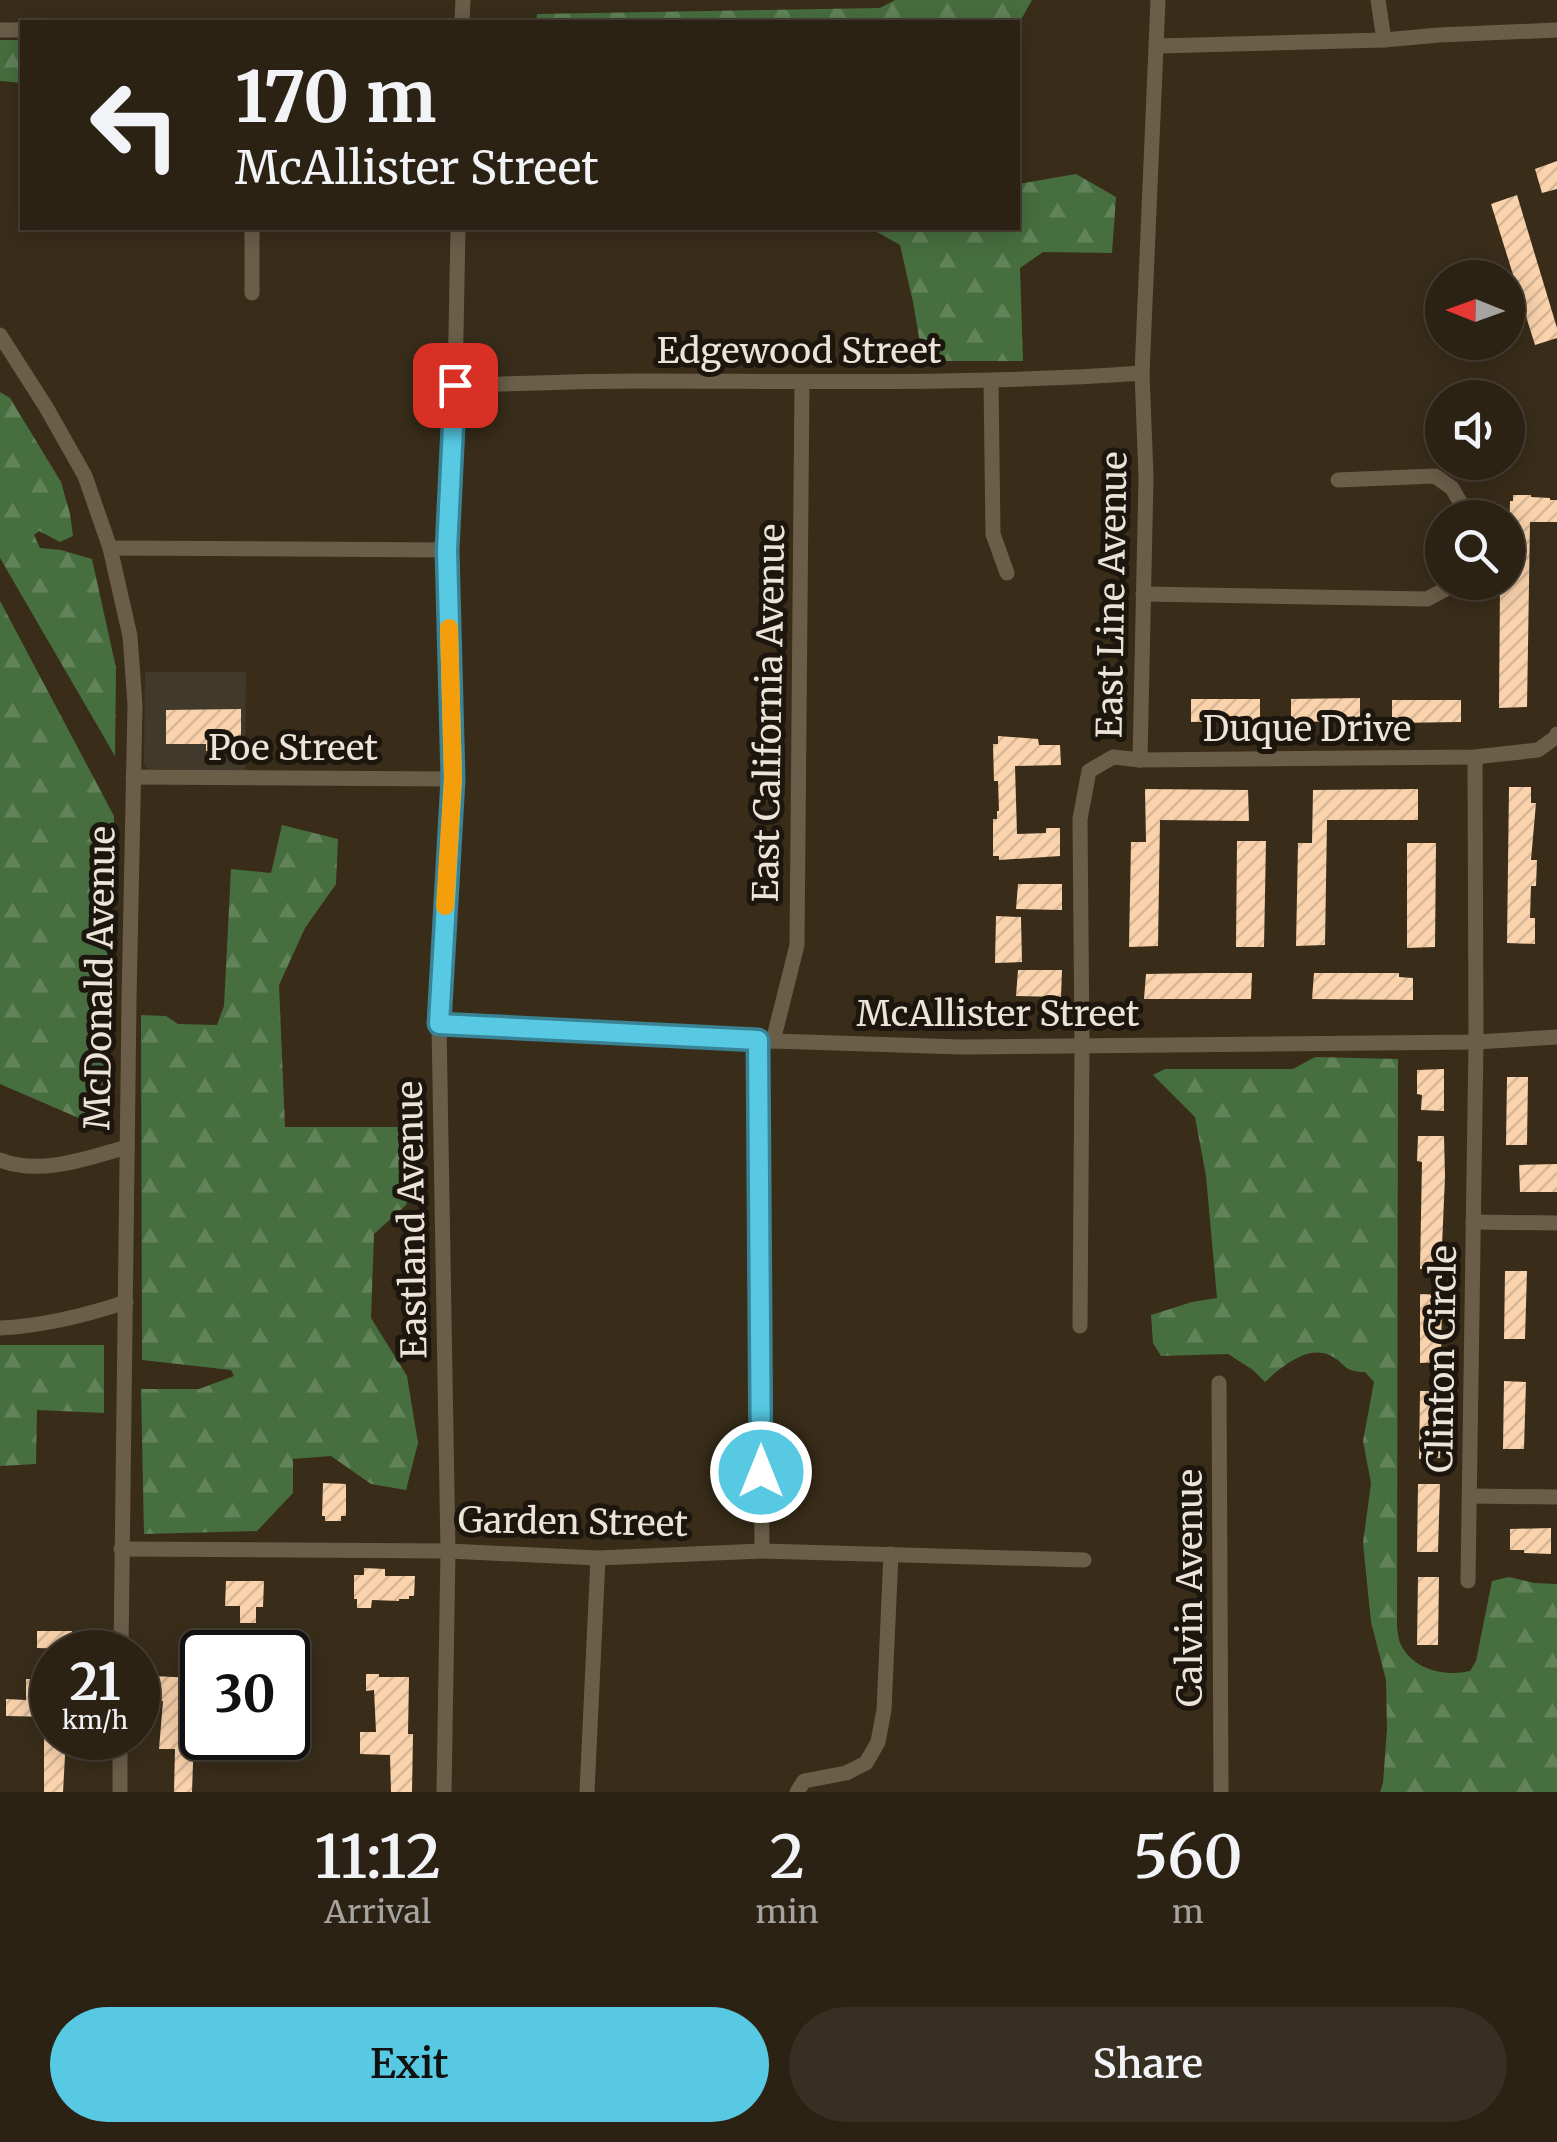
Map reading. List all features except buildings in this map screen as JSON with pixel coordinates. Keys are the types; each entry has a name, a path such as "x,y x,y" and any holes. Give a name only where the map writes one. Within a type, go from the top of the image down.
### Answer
{"street":[{"name":"East Line Avenue","path":"1080,1326 1080,820 1089,771 1113,757 1140,760 1146,476 1142,373 1158,0"},
{"path":"1378,0 1384,40"},
{"path":"1158,46 1384,40 1557,30"},
{"path":"252,230 252,292"},
{"name":"Eastland Avenue","path":"444,1792 448,1551 439,1024 453,779 447,550 458,230"},
{"name":"McDonald Avenue","path":"0,335 85,476 110,548 130,636 135,705 121,1630"},
{"name":"Edgewood Street","path":"455,385 992,381 1142,373"},
{"path":"992,381 993,534 1008,573"},
{"name":"East California Avenue","path":"762,1550 765,1041 797,945 802,382"},
{"path":"1338,480 1436,476 1452,488 1459,500"},
{"path":"110,548 447,550"},
{"path":"1143,594 1425,599"},
{"name":"Duque Drive","path":"1140,760 1475,758 1538,750 1557,734"},
{"path":"1475,758 1476,1042"},
{"name":"Poe Street","path":"134,777 453,779"},
{"name":"McAllister Street","path":"439,1024 765,1041 961,1046 1476,1042 1557,1037"},
{"name":"Clinton Circle","path":"1468,1581 1476,1042"},
{"path":"0,1160 12,1165 60,1164 127,1147"},
{"name":"Clinton Circle","path":"1474,1222 1557,1223"},
{"path":"0,1328 68,1320 126,1302"},
{"name":"Calvin Avenue","path":"1219,1383 1220,1792"},
{"name":"Clinton Circle","path":"1470,1496 1557,1497"},
{"name":"Garden Street","path":"122,1549 448,1551 598,1558 762,1550 1084,1560"},
{"path":"797,1792 804,1781 846,1773 866,1763 878,1742 884,1710 891,1554"},
{"path":"587,1792 598,1558"},
{"path":"120,1760 120,1792"}],"shaded area":[{"path":"145,672 246,672 245,771 146,767"}],"green space":[{"path":"895,0 1032,0 1020,21 536,20 537,14 880,8"},
{"path":"0,40 20,40 20,83 0,81"},
{"path":"1076,174 1116,197 1112,253 1043,252 1020,268 1023,361 923,361 900,245 874,230 1020,230 1020,184"},
{"path":"0,392 10,398 61,482 70,514 73,536 60,542 39,531 34,535 40,548 92,559 116,668 115,756 0,558"},
{"path":"0,601 114,816 109,1091 102,1122 88,1122 0,1084"},
{"path":"282,825 338,839 336,884 305,928 279,985 285,1127 419,1127 422,1165 406,1205 374,1234 371,1318 407,1376 418,1443 406,1490 371,1484 331,1456 293,1459 293,1493 257,1531 144,1534 141,1389 199,1389 234,1376 231,1370 142,1360 141,1015 166,1016 178,1024 217,1025 224,1006 231,869 271,873"},
{"path":"1315,1057 1398,1059 1399,1641 1412,1660 1430,1669 1470,1671 1476,1661 1492,1581 1509,1577 1557,1584 1557,1792 1380,1792 1387,1729 1386,1680 1371,1622 1363,1543 1371,1483 1363,1441 1374,1382 1365,1372 1352,1370 1321,1353 1303,1355 1265,1382 1228,1354 1161,1356 1153,1343 1151,1315 1217,1298 1206,1176 1195,1117 1153,1075 1165,1069 1293,1069"},
{"path":"0,1345 104,1345 104,1413 37,1410 36,1464 0,1466"}],"slow traffic":[{"path":"445,906 453,779 449,628"}],"route":[{"path":"455,385 447,550 453,779 439,1024 758,1040 761,1472"}]}
